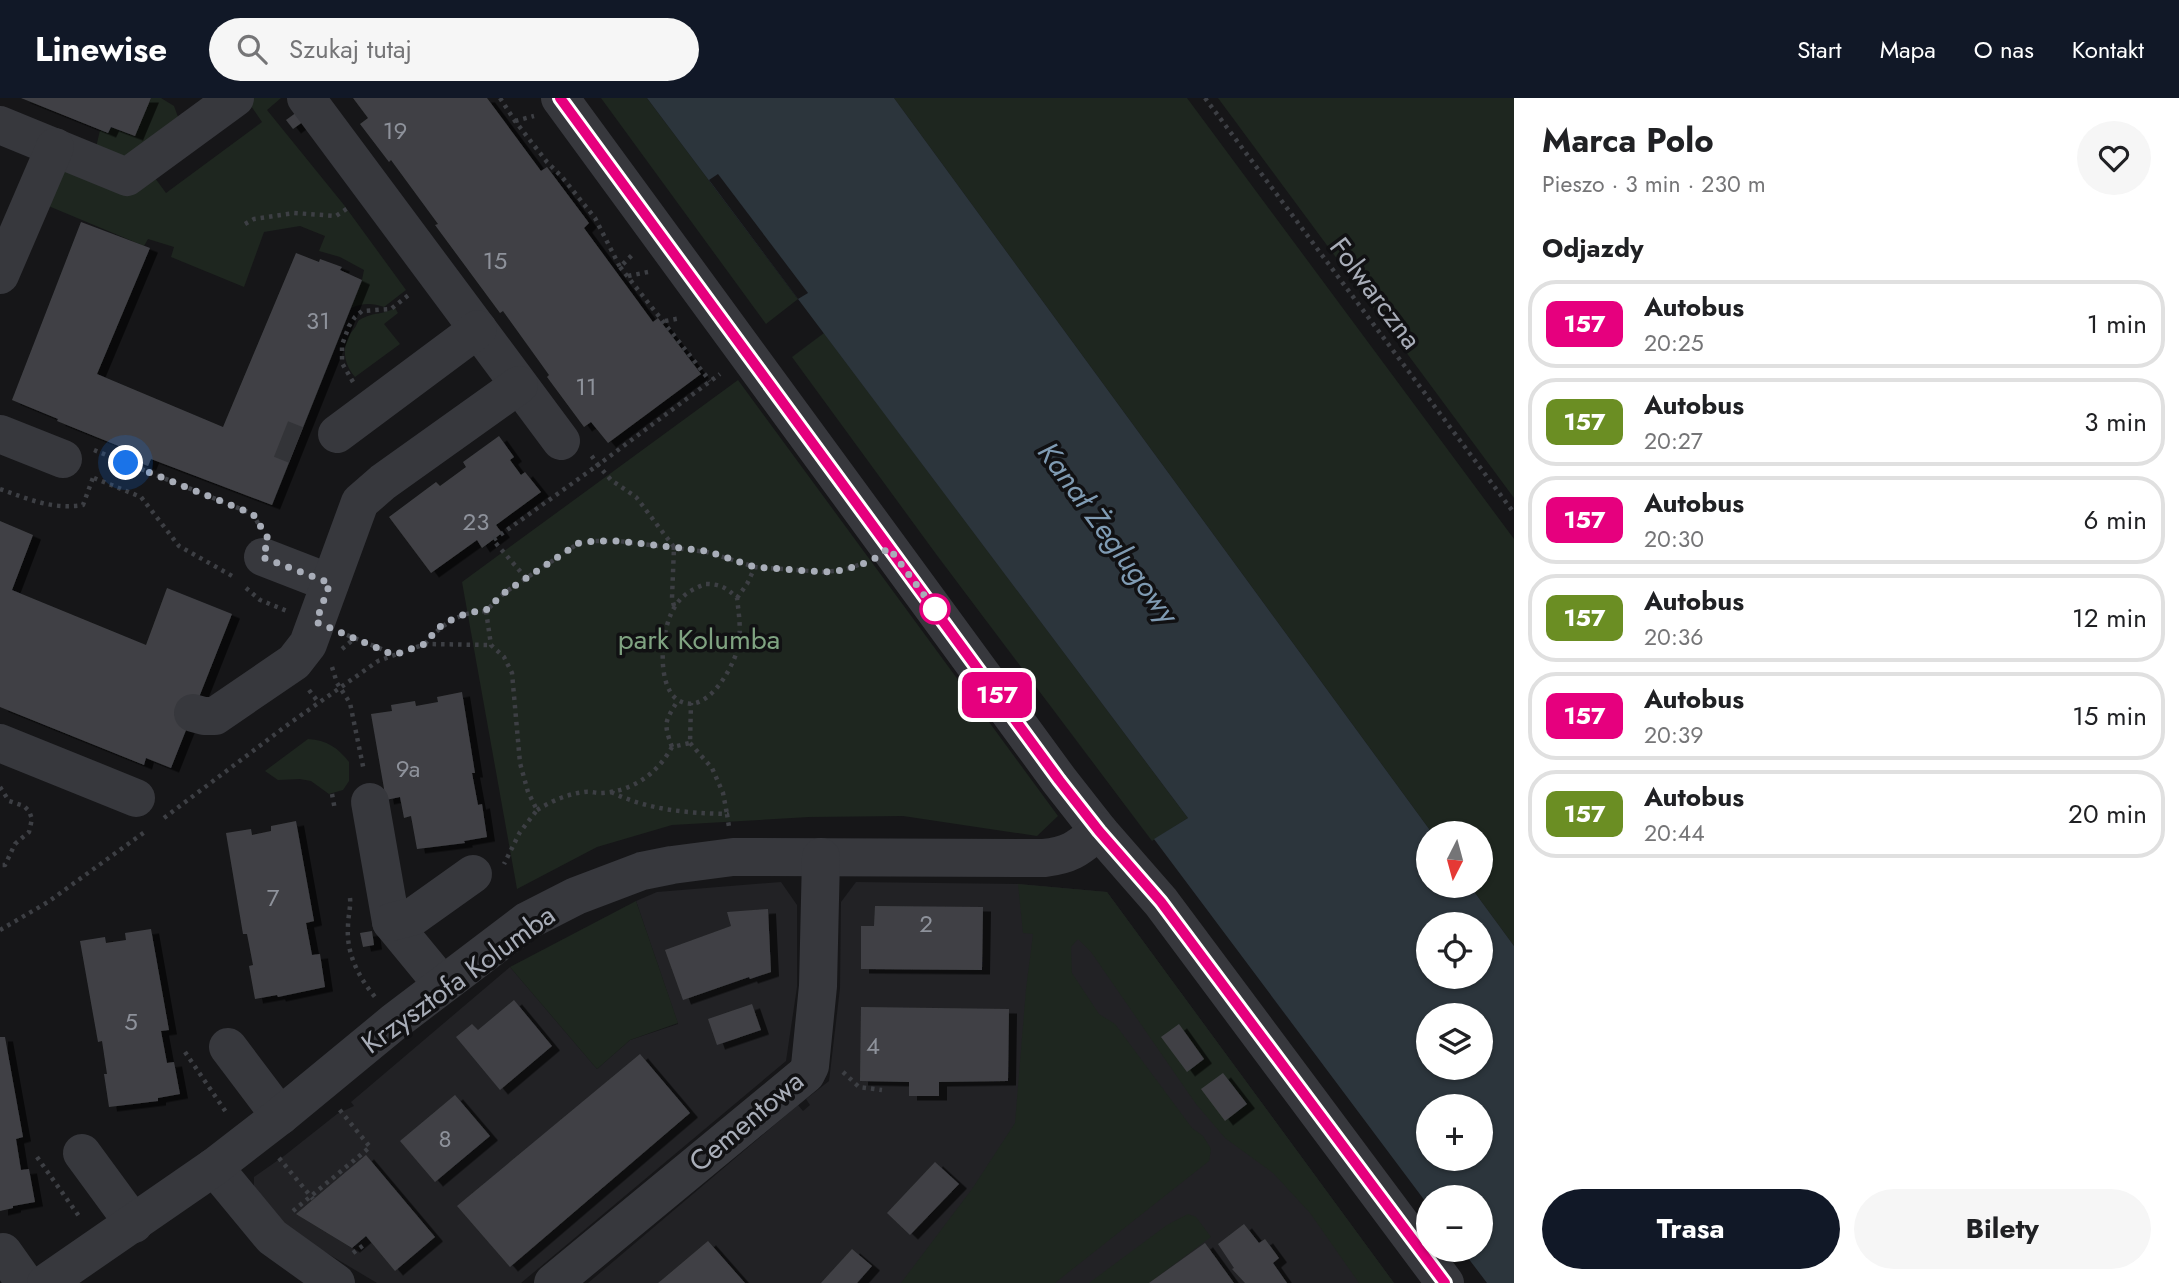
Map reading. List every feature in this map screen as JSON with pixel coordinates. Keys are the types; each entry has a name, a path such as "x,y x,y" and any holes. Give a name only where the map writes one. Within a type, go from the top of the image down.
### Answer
{"street":[{"path":"0,125 127,177 235,98"},
{"path":"306,98 561,442"},
{"path":"549,106 889,548 1099,831 1161,902 1445,1283"},
{"path":"0,275 55,147"},
{"path":"337,434 478,329"},
{"path":"193,713 215,716 294,662 308,644 360,502 383,482 519,385"},
{"path":"0,434 82,461"},
{"path":"262,557 330,583"},
{"path":"0,743 150,815"},
{"path":"370,802 391,922 442,984"},
{"name":"Krzysztofa Kolumba","path":"46,1283 214,1167 442,984 527,921 609,882 672,865 733,857 1064,856 1099,831"},
{"name":"Cementowa","path":"553,1283 806,1074 810,1066 818,986 821,858"},
{"path":"391,922 414,916 487,873"},
{"path":"228,1047 280,1116"},
{"path":"82,1153 134,1224"},
{"path":"214,1167 272,1237 336,1283"},
{"path":"4,1252 25,1283"}],"path":[{"name":"Folwarczna","path":"1205,98 1514,513"},
{"path":"502,99 515,121 596,218 620,267 710,381"},
{"path":"515,121 549,106"},
{"path":"245,224 254,219 294,213 336,216 355,204"},
{"path":"620,267 638,249"},
{"path":"628,276 654,271"},
{"path":"373,407 342,363 342,345 349,326 362,312 391,309 437,274"},
{"path":"664,321 688,316"},
{"path":"526,578 493,540 726,369"},
{"path":"82,461 253,514 269,540 262,557"},
{"path":"82,461 141,497 179,546 227,572 260,600 394,655"},
{"path":"598,465 611,480 636,497 674,547 674,606"},
{"path":"425,644 438,628 470,612 485,611 504,593 579,543 618,541 674,547 707,551 755,567 824,572 844,570 874,559 889,548"},
{"path":"737,598 719,584 706,584 686,593 674,606 667,621 662,652 665,676 672,694 678,700 691,703 709,695 722,681 737,651 740,638 737,598 755,567"},
{"path":"485,611 491,646"},
{"path":"0,930 48,902 150,815 290,723 378,661 425,644 491,646 504,656 512,673 520,763 528,792 537,810"},
{"path":"340,688 350,703 370,802"},
{"path":"672,747 665,727 678,700"},
{"path":"691,703 690,743 712,768 723,793 730,835"},
{"path":"487,873 506,858 520,832 537,810 573,794 609,792 634,785 647,777 672,747 690,743"},
{"path":"0,787 9,801 24,806 29,811 32,825 30,831 15,844 5,864 0,865"},
{"path":"609,792 632,802 664,809 727,814"},
{"path":"185,1052 230,1119"},
{"path":"810,1066 843,1072 859,1087 882,1090"},
{"path":"278,1156 313,1199"},
{"path":"37,1157 83,1223"}],"shaded area":[{"path":"781,882 797,905 797,987 786,1061 521,1283 377,1283 266,1217 254,1198 254,1177 337,1114 354,1106 351,1102 510,967 597,1069 630,1040 678,1024 636,901 657,892"},
{"path":"856,882 1018,884 1107,892 1394,1283 588,1283 798,1105 803,1111 810,1105 806,1099 829,1081 840,988 841,902"}],"green space":[{"path":"151,98 161,98 174,106 178,117 126,160 95,152 100,130 108,133 111,127 135,136"},
{"path":"252,98 281,98 267,110 344,205 406,290 384,307 368,304 351,308 364,270 340,257 319,251 325,236 300,226 264,232 244,287 171,257 174,247 148,239 144,246 39,202 58,169 152,174 166,193 262,122 249,103"},
{"path":"601,98 647,98 798,299 766,324"},
{"path":"894,98 1187,98 1514,539 1514,946 1493,917 1493,912 1489,912 1479,898 1493,898 1493,821 1423,821"},
{"path":"1218,98 1514,98 1514,498"},
{"path":"395,308 398,313 384,324 400,344 355,377 349,369 345,355 348,336 360,320"},
{"path":"824,333 1188,818 1152,841 936,554 792,357"},
{"name":"park Kolumba","path":"738,380 1058,816 1037,836 903,816 809,817 672,825 597,847 517,889 462,582"},
{"path":"308,739 332,746 349,762 349,781 343,790 329,794 311,781 278,780 265,771"},
{"path":"1018,884 1107,892 1394,1283 1359,1283 1310,1213 1273,1173 1225,1138 1196,1104 1091,952 1078,939 1071,947 1072,973 1099,1014 1115,1024 1192,1128 1203,1136 1211,1149 1209,1161 1055,1283 901,1283 972,1189 1015,1123 1033,934 1023,933"},
{"path":"636,901 678,1023 630,1040 597,1069 510,967"},
{"path":"1188,1214 1196,1217 1211,1237 1149,1283 1089,1283 1167,1225"}],"water":[{"name":"Kanał Żeglugowy","path":"647,98 894,98 1423,821 1416,821 1416,898 1479,898 1489,912 1416,912 1416,989 1493,989 1493,917 1514,946 1514,1283 1487,1283 1471,1262 1493,1262 1493,1185 1416,1185 1416,1189 1154,839 1188,818"}],"pier":[{"path":"718,174 808,293 798,299 709,180"}],"building":[{"path":"21,98 151,98 135,136 111,127 108,133"},
{"path":"353,98 487,98 541,171 547,167 589,223 584,228 653,322 658,318 701,374 608,443 591,422 584,427 503,311 500,313 391,160 389,162 360,124 368,118"},
{"path":"297,112 304,121 293,129 286,120"},
{"path":"81,222 150,248 97,374 223,427 296,253 342,267 340,270 362,280 272,505 151,459 148,466 128,458 131,451 12,400"},
{"path":"499,436 514,457 510,460 521,475 525,472 541,492 496,525 502,533 482,548 477,540 431,573 389,517 436,482 440,486 466,467 463,462"},
{"path":"0,521 33,535 12,590 146,645 167,588 232,614 171,768 146,758 144,765 0,707"},
{"path":"462,692 475,773 472,773 478,805 482,804 487,837 464,841 465,843 417,849 411,816 404,818 400,797 386,800 371,714 392,711 391,705 415,701 416,706 438,702 437,697"},
{"path":"296,821 314,921 306,923 312,955 320,954 325,987 255,999 249,966 253,965 247,934 243,934 226,833 251,829 252,835 271,831 271,826"},
{"path":"875,906 983,907 982,970 861,969 861,926 874,926"},
{"path":"768,909 771,972 683,1000 665,950 731,926 727,912"},
{"path":"151,929 169,1030 161,1031 167,1063 174,1062 180,1094 158,1098 158,1101 109,1107 102,1041 98,1042 80,941 105,937 106,943 126,940 125,933"},
{"path":"372,931 374,945 363,947 360,933"},
{"path":"514,1000 552,1046 500,1090 456,1037 472,1024 478,1030"},
{"path":"752,1004 761,1030 717,1045 708,1019"},
{"path":"861,1007 1009,1009 1008,1081 939,1082 939,1096 909,1096 909,1082 860,1081"},
{"path":"1179,1024 1204,1059 1187,1072 1161,1037"},
{"path":"0,1037 5,1037 23,1137 16,1139 21,1170 29,1169 35,1202 0,1211"},
{"path":"640,1054 690,1113 510,1267 457,1206"},
{"path":"1223,1073 1247,1104 1225,1121 1201,1089"},
{"path":"455,1095 490,1136 435,1182 400,1141"},
{"path":"366,1155 435,1237 395,1271 366,1236 352,1248 296,1214"},
{"path":"935,1162 959,1184 910,1235 887,1213"},
{"path":"1244,1224 1259,1243 1265,1239 1279,1258 1273,1263 1287,1283 1245,1283 1232,1269 1234,1268 1218,1244"},
{"path":"708,1241 745,1283 658,1283 663,1279"},
{"path":"1205,1243 1234,1283 1149,1283"},
{"path":"852,1249 872,1266 857,1283 821,1283"}],"tunnel":[{"path":"281,439 296,445"}],"bus line":[{"name":"157","path":"560,98 1059,780 1161,902 1445,1283"}],"route":[{"path":"126,463 253,514 269,540 262,557 330,583 316,622 394,655 425,644 438,628 453,619 470,612 485,611 504,593 579,543 594,541 618,541 707,551 755,567 824,572 860,565 889,548 936,611 935,609"}]}
